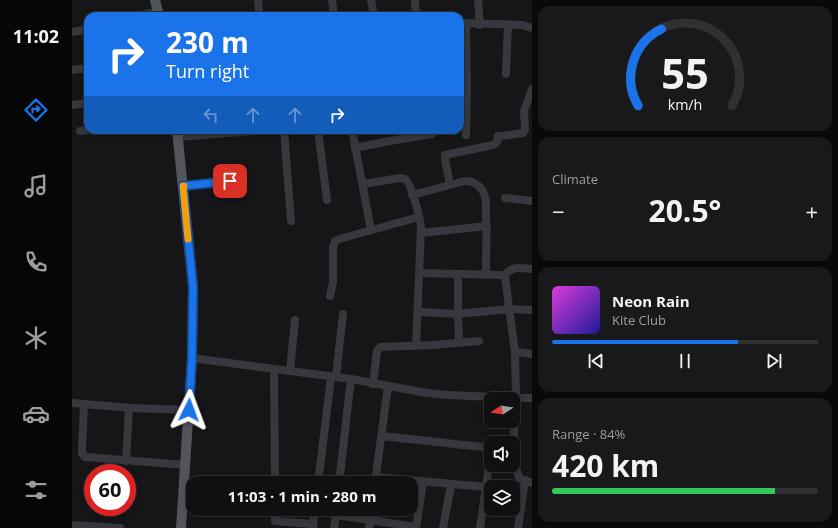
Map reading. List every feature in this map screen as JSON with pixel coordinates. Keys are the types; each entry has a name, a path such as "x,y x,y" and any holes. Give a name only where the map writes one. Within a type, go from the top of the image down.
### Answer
{"main road":[{"path":"155,0 158,12"},
{"path":"177,134 193,287 192,358 181,528"}],"street":[{"path":"258,0 259,12"},
{"path":"332,0 334,12"},
{"path":"371,0 373,12"},
{"path":"415,0 416,12"},
{"path":"478,0 480,25"},
{"path":"464,23 480,25 522,25 532,28"},
{"path":"506,74 508,25"},
{"path":"72,32 84,30"},
{"path":"464,39 467,87 466,135"},
{"path":"72,70 84,68"},
{"path":"450,184 445,155 493,145 497,142 498,136 523,133 525,129 524,111 532,89"},
{"path":"72,105 84,104"},
{"path":"524,116 532,118"},
{"path":"284,134 291,221"},
{"path":"319,134 327,200"},
{"path":"353,134 371,230"},
{"path":"356,148 432,134"},
{"path":"363,184 405,178 410,185 419,217 421,233 416,346"},
{"path":"412,194 469,180 481,188 486,200 486,274"},
{"path":"183,186 230,181"},
{"path":"505,198 532,201"},
{"path":"330,296 333,282 333,248 335,241 419,217"},
{"path":"421,233 487,226"},
{"path":"504,276 513,268 532,269"},
{"path":"420,273 486,274 504,276"},
{"path":"458,274 459,343"},
{"path":"504,276 506,280 515,352 516,392"},
{"path":"418,312 458,314 509,309 532,310"},
{"path":"319,476 343,314"},
{"path":"290,371 295,320"},
{"path":"373,384 378,348 383,346 416,346 479,341"},
{"path":"515,352 532,354"},
{"path":"192,358 333,377 449,395 484,397"},
{"path":"274,369 275,476"},
{"path":"340,476 351,380"},
{"path":"377,476 388,386"},
{"path":"520,398 532,398"},
{"path":"72,403 128,408 189,410"},
{"path":"84,404 83,456 90,458 185,465"},
{"path":"126,461 128,408"},
{"path":"382,436 484,447"},
{"path":"517,472 519,478 529,482 518,528"},
{"path":"418,482 484,487"},
{"path":"355,516 416,527 423,482"},
{"path":"443,528 450,485"},
{"path":"480,528 484,501"},
{"path":"275,525 313,526 314,516"},
{"path":"334,528 336,516"},
{"path":"369,528 371,516"},
{"path":"72,525 120,528"}],"slow traffic":[{"path":"184,186 188,239"}],"route":[{"path":"189,410 192,358 193,287 183,186 230,181"}]}
